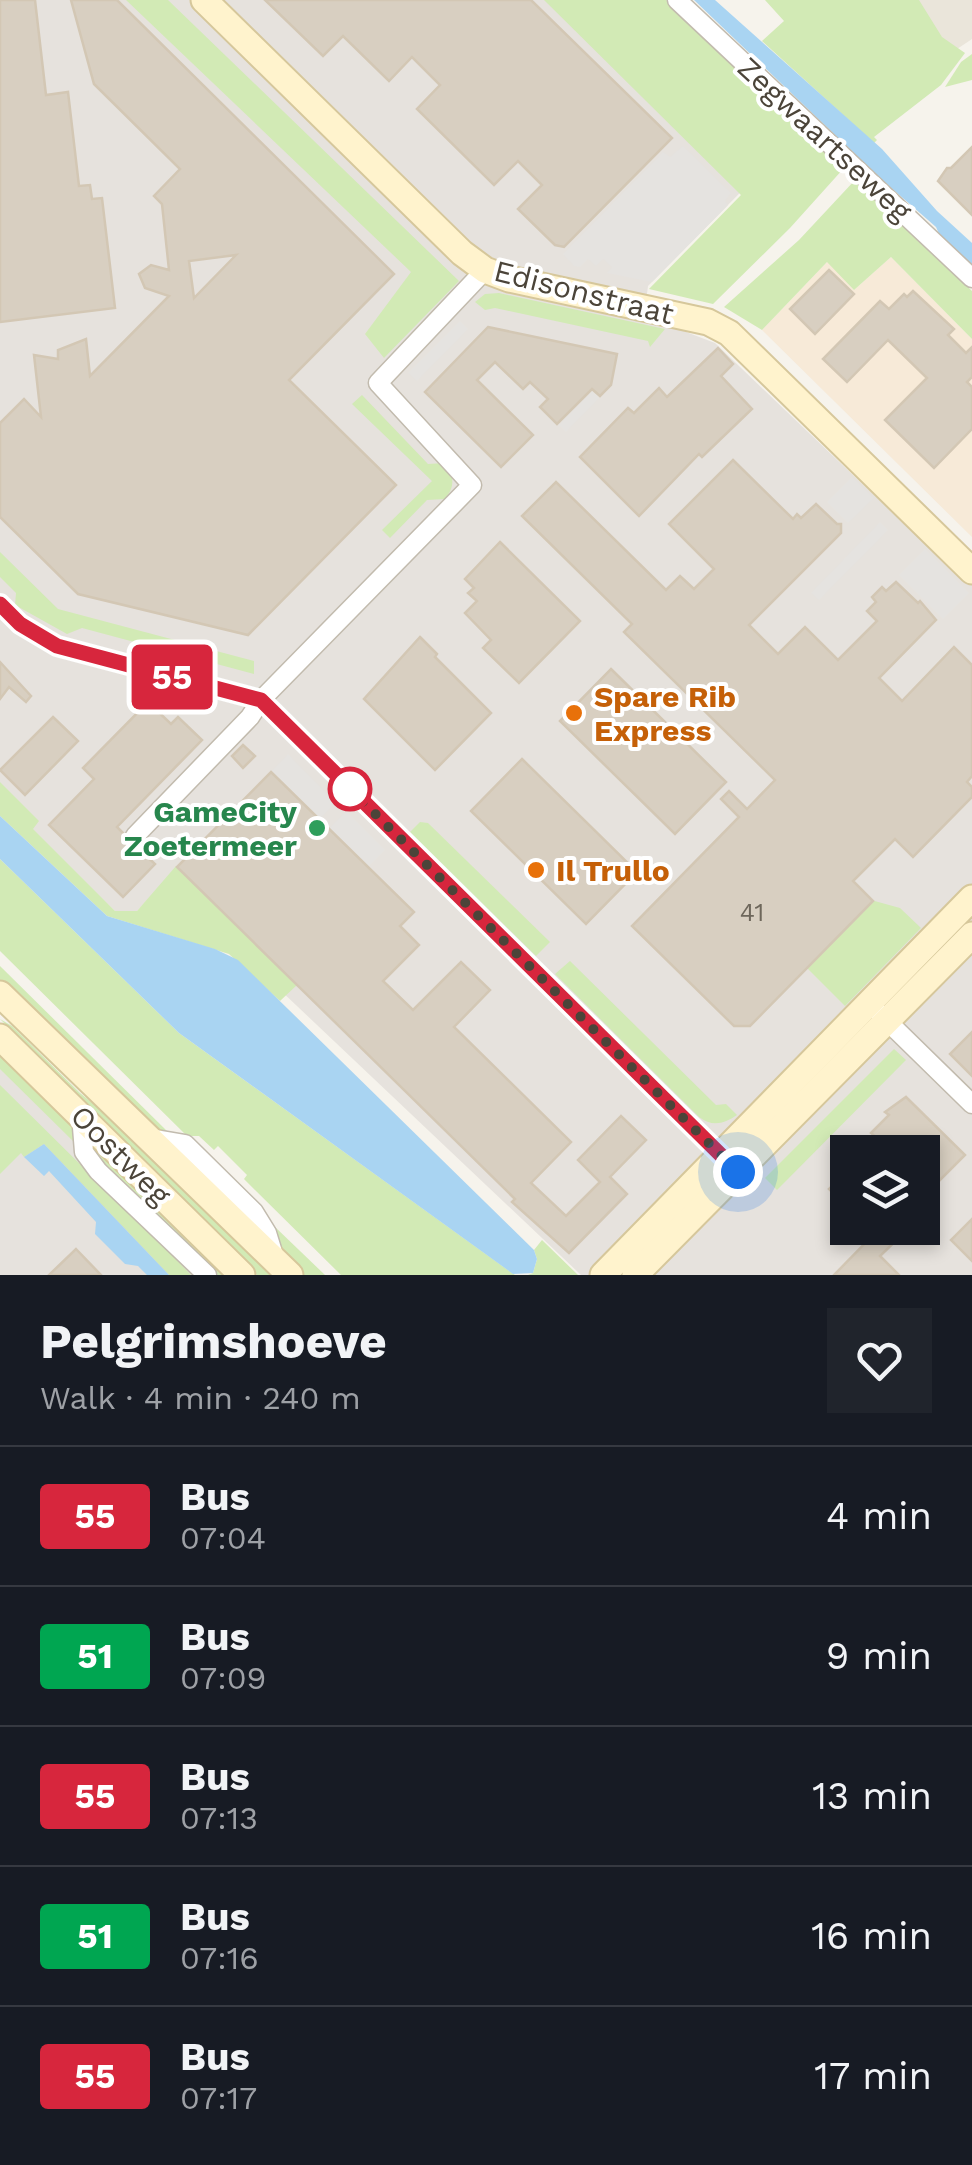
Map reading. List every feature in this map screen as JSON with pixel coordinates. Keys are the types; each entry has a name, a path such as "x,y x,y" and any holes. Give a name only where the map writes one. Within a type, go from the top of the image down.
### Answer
{"street":[{"name":"Edisonstraat","path":"204,0 462,253 485,270 509,279 708,322 729,334 972,571"},
{"name":"Zegwaartseweg","path":"677,0 972,278"},
{"path":"135,836 250,717 261,700 472,486 378,383 485,270"},
{"path":"0,604 20,624 57,646 261,700 729,1163"},
{"path":"635,1275 869,1003 972,898"},
{"path":"603,1275 729,1163 895,1029 972,935"},
{"name":"Oostweg","path":"0,994 282,1268"},
{"path":"869,1003 972,1104"},
{"name":"Oostweg","path":"0,1036 242,1275"},
{"path":"82,1115 84,1152 98,1172 207,1275"},
{"name":"Oostweg","path":"150,1138 185,1144 254,1212 282,1268"}],"shaded area":[{"path":"0,0 668,0 802,130 648,286 644,316 715,343 901,521 930,540 972,582 972,1275 581,1275 165,881 137,911 115,911 0,801"},
{"path":"895,0 972,0 972,39 942,59"},
{"path":"683,146 731,193 725,201 728,205 652,282 607,273 612,267 603,259 596,266 588,259 580,267 574,266 563,254 663,152 670,157"},
{"path":"891,257 972,339 972,537 762,330 828,261 854,290"},
{"path":"460,321 468,329 417,381 408,373"},
{"path":"592,391 599,398 566,432 559,425"},
{"path":"852,477 874,498 848,523 827,502"},
{"path":"880,522 888,530 819,600 811,593"},
{"path":"925,549 969,593 943,619 899,575"},
{"path":"288,754 336,803 319,819 271,772"},
{"path":"346,811 385,850 368,867 329,829"},
{"path":"0,1068 220,1275 0,1275"}],"green space":[{"path":"126,0 168,0 459,281 384,358 365,334 411,272"},
{"path":"544,0 666,0 844,168 713,304 649,289 741,195"},
{"path":"765,0 919,0 942,37 965,53 941,85 874,137 874,143 762,41 784,21"},
{"path":"972,54 972,80 945,87 961,62"},
{"path":"855,180 972,291 972,339 891,257 854,290 827,262 762,330 724,307 799,240"},
{"path":"499,293 665,329 650,347 648,341 495,308 485,310 475,302 485,294"},
{"path":"362,395 428,464 444,463 452,477 445,499 427,500 390,538 382,530 432,481 352,404"},
{"path":"0,552 58,609 254,661 254,674 82,628 67,634 15,605 16,593 0,577"},
{"path":"0,782 39,821 33,829 115,911 137,911 176,866 297,985 280,1001 229,954 107,916 0,816"},
{"path":"420,822 428,823 550,942 536,956 410,832"},
{"path":"0,859 179,1033 515,1275 341,1275 244,1179 247,1175 218,1146 214,1150 199,1136 187,1136 0,951"},
{"path":"871,900 900,908 921,928 845,1006 806,967"},
{"path":"570,961 716,1105 726,1104 737,1115 718,1123 699,1117 555,974"},
{"path":"0,966 171,1135 153,1132 0,981"},
{"path":"0,1019 140,1142 276,1275 257,1275"},
{"path":"0,1046 68,1112 76,1144 0,1069"},
{"path":"894,1049 906,1060 777,1190 765,1178"},
{"path":"0,1085 90,1174 93,1172 191,1275 169,1275 44,1144 24,1157 21,1153 0,1174"},
{"path":"89,1134 234,1275 218,1275 98,1157"},
{"path":"271,1226 325,1275 299,1275 285,1261"},
{"path":"542,1240 578,1275 528,1275 533,1273 537,1259 534,1250"}],"water":[{"path":"694,0 715,0 882,149 937,211 972,243 972,266 940,236 936,227"},
{"path":"0,816 107,916 215,949 238,960 534,1250 537,1259 533,1273 513,1274 179,1033 0,859"},
{"path":"44,1144 169,1275 147,1275 138,1266 125,1264 95,1234 96,1222 49,1171 44,1176 24,1157"}],"building":[{"path":"0,0 35,0 46,95 68,92 79,186 90,185 92,199 102,198 115,308 0,322"},
{"path":"71,0 117,0 394,274 289,380 396,485 248,635 78,594 0,517 0,423 24,399 41,417 34,355 58,359 58,350 86,339 90,376 169,296 145,288 139,274 151,265 169,270 162,204 154,196 180,169 94,84","holes":["236,255 194,298 189,261"]},
{"path":"265,0 531,0 672,138 564,247 555,245 518,209 542,185 518,161 494,185 417,109 440,85 412,57 389,81 343,36 323,56"},
{"path":"972,147 972,215 938,181"},
{"path":"829,270 854,294 815,334 790,309"},
{"path":"913,291 954,329 948,335 966,353 972,347 972,377 967,382 972,387 972,429 934,468 885,420 927,378 888,340 847,382 823,359 880,301 889,309"},
{"path":"488,327 617,354 611,385 600,396 592,389 557,424 540,407 548,399 530,382 523,389 495,362 477,380 533,435 501,467 425,392"},
{"path":"718,348 733,364 721,376 752,409 702,457 699,454 639,516 580,457 628,408 634,413 659,388 667,397"},
{"path":"733,460 793,519 797,514 801,518 816,504 841,524 841,533 749,625 778,654 805,627 838,660 877,621 867,611 876,602 872,597 882,587 886,591 896,582 936,620 879,678 902,701 954,647 972,665 972,776 967,782 972,787 972,797 913,857 895,839 853,881 873,901 750,1026 734,1026 632,926 739,817 721,799 729,791 747,809 775,780 624,632 632,624 522,516 556,482 666,590 680,576 694,589 714,569 669,524"},
{"path":"500,542 580,621 519,683 483,648 491,640 465,613 477,601 468,593 474,588 465,579"},
{"path":"420,637 491,713 435,770 364,699"},
{"path":"0,662 31,696 26,702 9,687 0,699"},
{"path":"611,669 726,782 675,834 560,721"},
{"path":"148,702 171,724 178,717 202,740 117,827 126,844 138,848 155,864 123,897 49,825 94,779 83,768"},
{"path":"53,717 78,741 25,795 0,770"},
{"path":"243,745 255,756 243,768 232,756"},
{"path":"522,759 637,872 586,924 471,811"},
{"path":"271,772 414,912 400,926 419,945 383,981 413,1010 461,962 490,990 454,1027 571,1142 531,1183 566,1216 600,1182 578,1160 621,1116 646,1140 610,1177 627,1194 569,1253 512,1202 515,1199 177,867"},
{"path":"972,1032 972,1076 950,1054"},
{"path":"906,1097 965,1155 940,1180 940,1135 873,1135 871,1133 889,1115 885,1112"},
{"path":"972,1219 972,1261 951,1240"},
{"path":"863,1245 891,1245 880,1256 899,1275 834,1275"},
{"path":"76,1249 101,1275 49,1275"}],"bus line":[{"name":"55","path":"0,604 20,624 57,646 261,700 738,1172"}],"place":[{"name":"Spare Rib Express","path":"574,713"},
{"name":"GameCity Zoetermeer","path":"317,828"},
{"name":"Il Trullo","path":"536,870"}],"route":[{"path":"350,789 738,1172"}]}
